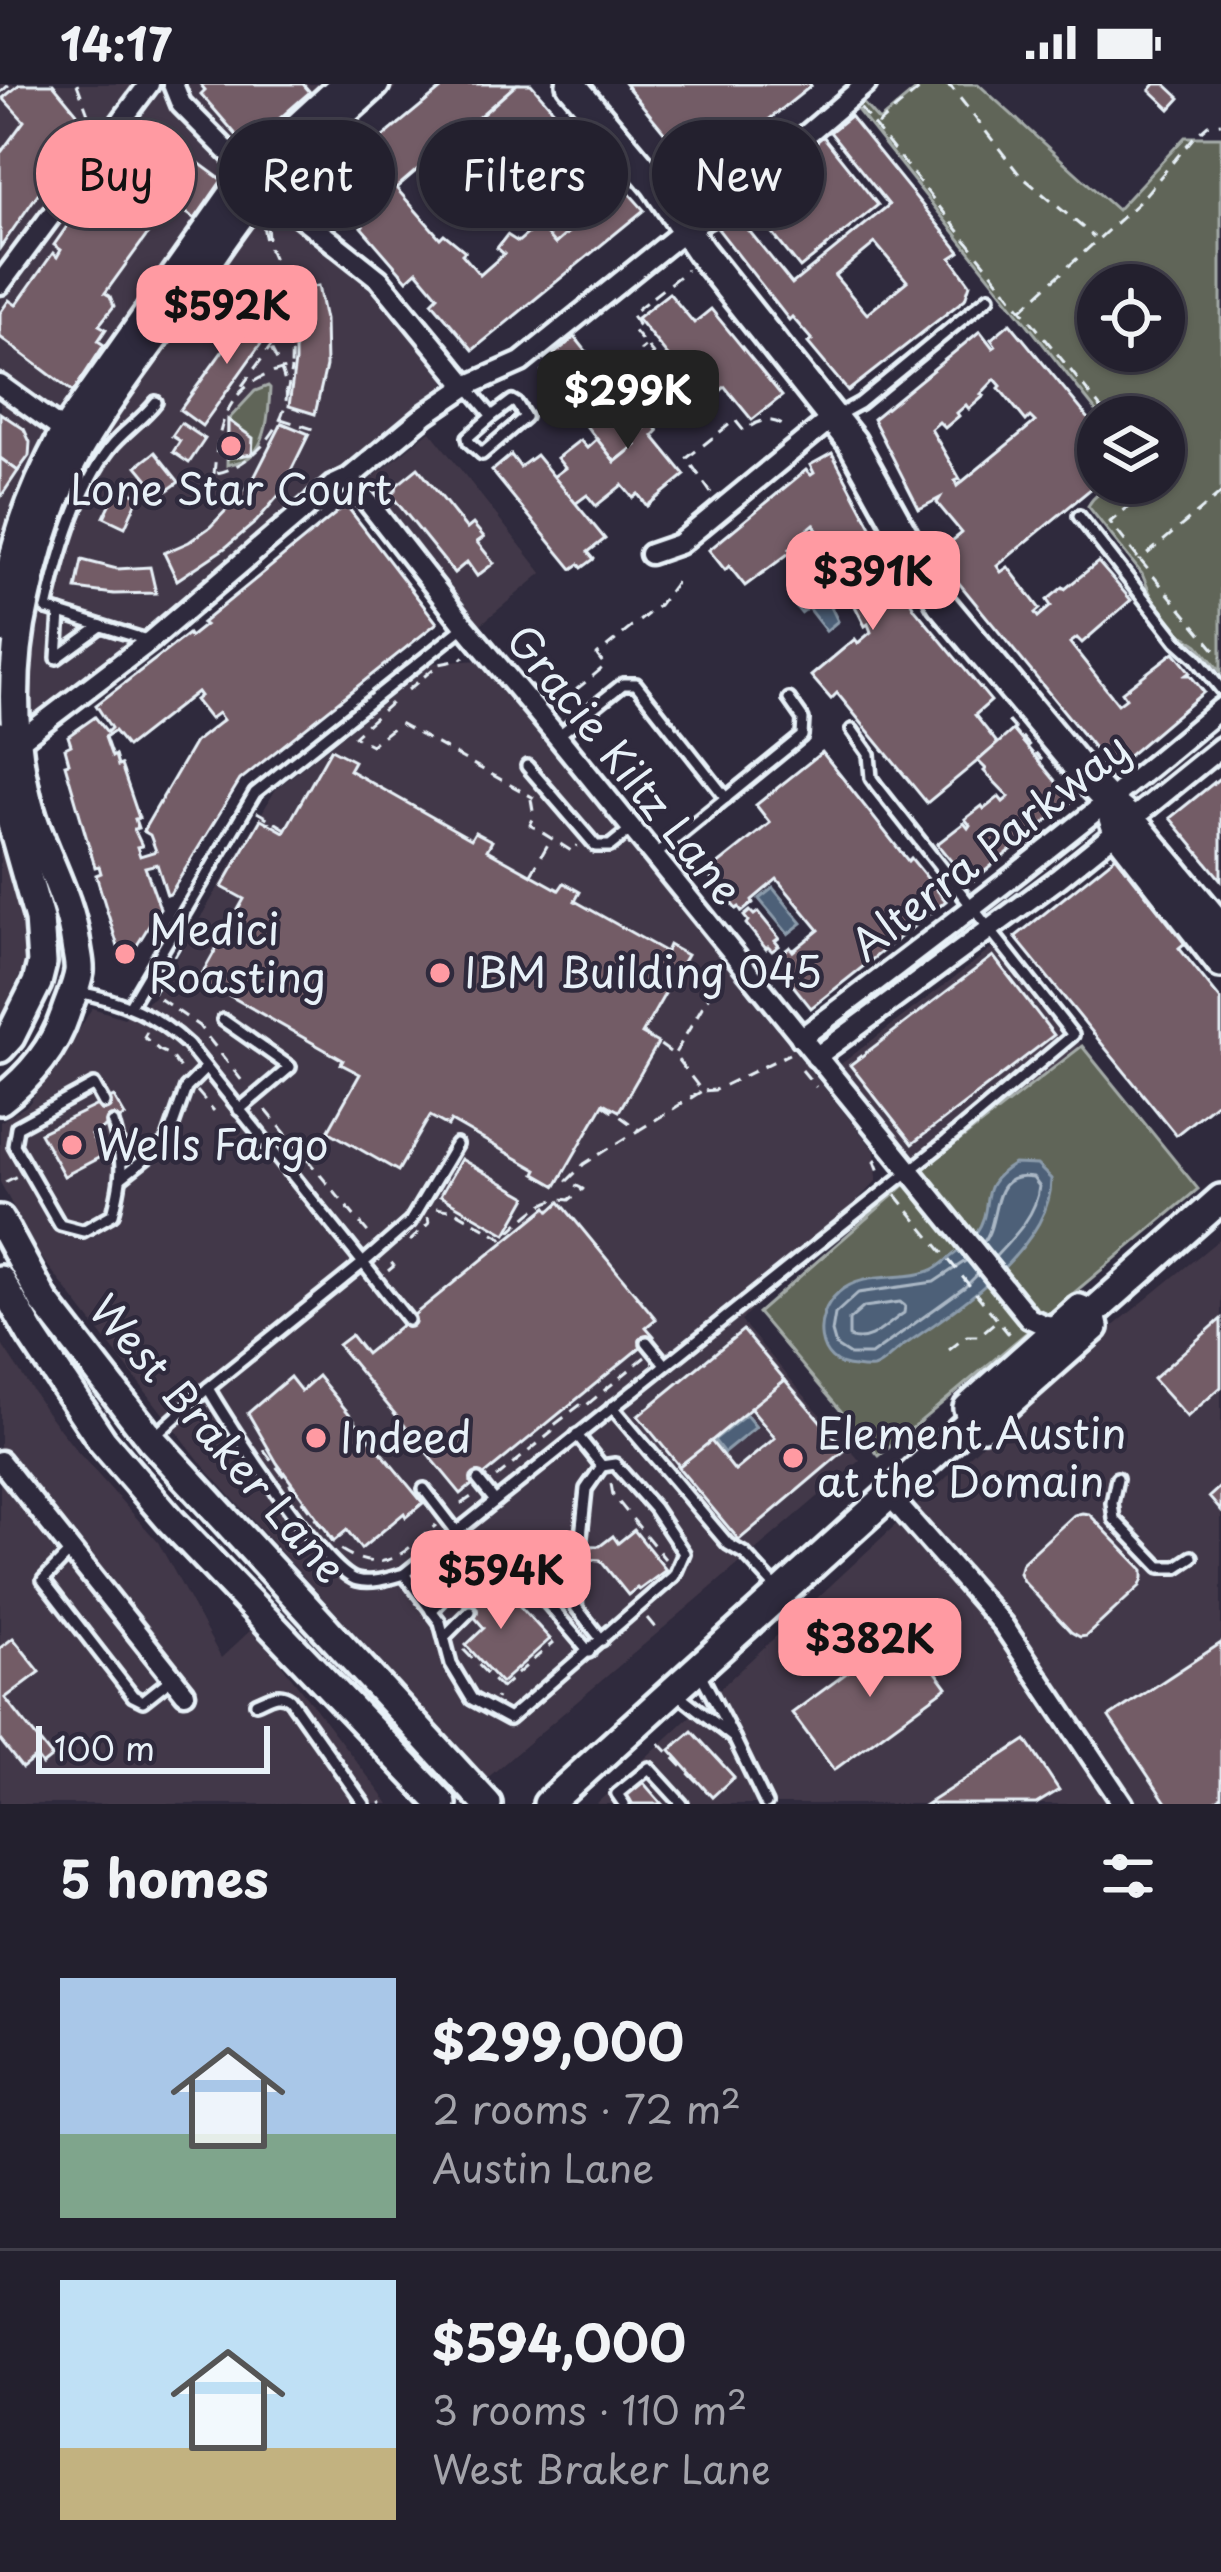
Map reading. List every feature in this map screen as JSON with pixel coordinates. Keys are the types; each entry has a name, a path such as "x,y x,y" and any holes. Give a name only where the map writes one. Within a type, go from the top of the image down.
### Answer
{"street":[{"path":"122,120 149,84"},
{"path":"173,84 181,104 219,148"},
{"path":"318,120 345,84"},
{"path":"338,120 375,84"},
{"path":"571,84 655,184 685,230 833,417 874,479 941,603 1108,802 1221,963"},
{"path":"5,741 150,641 332,486 349,478 426,415 467,386 521,362 685,230 711,216 866,84"},
{"path":"0,284 42,228"},
{"path":"0,1048 37,983 42,963 39,919 9,790 5,741 13,682 8,658 34,598 46,524 65,477 104,406 237,228"},
{"path":"307,228 380,279 467,386"},
{"path":"0,385 88,437"},
{"path":"650,554 679,544 833,417"},
{"path":"0,629 22,521 44,471 88,437"},
{"name":"Gracie Kiltz Lane","path":"349,478 653,857 795,1046 909,1171 1002,1284 1021,1324"},
{"name":"Alterra Parkway","path":"795,1046 975,909 1221,708"},
{"name":"Alterra Parkway","path":"809,1063 1125,826 1221,747"},
{"path":"0,1100 23,1083 49,1049 79,972 63,894 9,790"},
{"path":"1125,826 1221,928"},
{"path":"37,983 73,991"},
{"path":"1091,1314 1221,1199"},
{"name":"West Braker Lane","path":"0,1220 44,1301 151,1439 487,1804"},
{"name":"West Braker Lane","path":"0,1280 102,1441 157,1505 442,1804"},
{"path":"1079,1309 1091,1314 1094,1327 983,1425 972,1420 968,1408 1028,1354 1079,1309"},
{"path":"1028,1354 1021,1324 1059,1327"},
{"path":"548,1804 972,1420"},
{"path":"0,1461 179,1686"},
{"path":"890,1495 1003,1625 1124,1804"}],"lane":[{"path":"833,417 860,403 989,297"},
{"path":"467,386 492,416"},
{"path":"512,401 525,417 482,454 468,437 492,416 512,401"},
{"path":"88,437 156,402"},
{"path":"1079,516 1221,689"},
{"path":"34,598 60,613 150,641"},
{"path":"60,613 57,658 101,626"},
{"path":"130,1005 255,793 465,626"},
{"path":"557,736 623,683 636,684 726,798"},
{"path":"653,857 802,736 803,719 789,698"},
{"path":"208,1388 267,1480 339,1570 357,1580 404,1574 1073,1035 876,785 869,754 852,730"},
{"path":"527,766 596,846 610,846 631,829"},
{"path":"73,991 130,1005 172,1030 408,1321"},
{"path":"224,1020 290,1067 239,1110"},
{"path":"121,1178 167,1142 186,1088 206,1068"},
{"path":"104,1103 94,1085 16,1127 14,1145 60,1225 83,1231 113,1214 122,1153 113,1123"},
{"path":"151,1439 410,1222 456,1145"},
{"path":"650,1346 665,1364"},
{"path":"612,1406 728,1544 745,1554 782,1594"},
{"path":"577,1435 602,1466"},
{"path":"404,1574 440,1622 451,1664 472,1699 509,1719 674,1576 684,1553 654,1508 615,1464 602,1466 586,1489 580,1546"},
{"path":"1118,1478 1114,1519 1160,1567 1177,1567 1192,1557"},
{"path":"481,1484 495,1501"},
{"path":"424,1489 457,1532"},
{"path":"71,1551 43,1580 133,1696 142,1701 179,1686"},
{"path":"579,1559 576,1607 602,1640"},
{"path":"431,1610 477,1564 514,1564 589,1652"},
{"path":"490,1592 517,1568"},
{"path":"444,1637 470,1611"},
{"path":"698,1669 766,1804"},
{"path":"674,1691 734,1738"},
{"path":"256,1703 278,1694 290,1699 364,1804"},
{"path":"624,1804 617,1794 649,1768 682,1804"},
{"path":"751,1804 760,1793"}],"path":[{"path":"0,93 10,84"},
{"path":"77,84 92,120"},
{"path":"875,128 926,84"},
{"path":"945,84 1019,174 1096,239"},
{"path":"858,107 1091,396"},
{"path":"1021,310 1139,201 1194,137 1208,125 1221,123"},
{"path":"214,474 249,460 286,400 292,317 265,228"},
{"path":"267,228 268,248"},
{"path":"619,368 626,376 652,354 632,328 638,324 631,314 688,268"},
{"path":"207,490 213,489 223,415 292,317"},
{"path":"640,338 648,331"},
{"path":"265,339 280,370 286,400"},
{"path":"607,377 646,346"},
{"path":"234,398 253,382 291,368"},
{"path":"279,418 313,429"},
{"path":"712,495 687,458 734,420 744,431 757,421 768,420 791,430"},
{"path":"1140,560 1221,493"},
{"path":"1132,504 1110,522 1221,657"},
{"path":"560,703 605,666 596,655 659,605 680,577"},
{"path":"408,690 439,664 466,655"},
{"path":"392,703 353,736 371,745 399,723 533,799 541,793"},
{"path":"531,797 534,817 530,824 573,852 579,844 582,849"},
{"path":"257,812 286,829"},
{"path":"531,874 551,838"},
{"path":"185,938 153,994 199,1026 249,1089"},
{"path":"674,1055 714,987 703,973 683,962"},
{"path":"160,1011 166,1001"},
{"path":"148,1030 144,1037 170,1055 186,1076"},
{"path":"643,1033 674,1055 702,1091"},
{"path":"410,1241 429,1223 427,1207 455,1211 502,1238 545,1203 554,1198 569,1200 583,1189 567,1181 584,1164 702,1091 716,1090 795,1046"},
{"path":"809,1063 816,1087"},
{"path":"196,1089 214,1111"},
{"path":"603,1104 639,1130"},
{"path":"266,1110 370,1236"},
{"path":"882,1178 875,1161 883,1155"},
{"path":"5,1182 19,1175"},
{"path":"895,1194 1008,1333 1021,1324"},
{"path":"383,1276 394,1266 389,1259"},
{"path":"949,1350 967,1336 979,1336 998,1320"},
{"path":"461,1504 552,1432 549,1429 564,1417 580,1405 583,1408 650,1346"},
{"path":"256,1441 339,1549 358,1559 379,1562 399,1556 437,1524"},
{"path":"611,1484 613,1496 670,1564"},
{"path":"642,1612 657,1630"},
{"path":"495,1701 501,1688 554,1642"},
{"path":"464,1650 501,1688"},
{"path":"659,1743 704,1790"}],"shaded area":[{"path":"0,84 400,84 358,120 219,120 219,228 298,228 369,279 445,381 441,393 33,720 26,718 31,605 0,659"},
{"path":"430,431 542,573 481,624 366,483"},
{"path":"480,660 875,1151 877,1180 741,1321 860,1461 486,1779 206,1469 38,1253 0,1182 0,1122 28,1105 92,1008 124,1018 154,997 276,789 433,663"},
{"path":"0,850 29,925 26,962 0,1018"},
{"path":"998,944 1082,1046 923,1169 841,1064"},
{"path":"1221,1238 1221,1804 596,1804 1078,1355"},
{"path":"0,1342 75,1449 158,1542 221,1658 251,1630 389,1804 0,1804"}],"green space":[{"path":"923,84 978,84 1117,210 1185,137 1221,137 1221,672 1198,645 1178,632 1153,600 1142,574 1088,506 1185,504 1185,396 1084,396 855,107 862,102 879,121"},
{"path":"268,386 268,416 260,444 248,458 227,465 228,420 255,391"},
{"path":"1082,1046 1198,1189 879,1456 758,1313 923,1169"}],"water":[{"path":"817,581 824,595 829,593 838,621 826,631 808,608 801,613 792,602"},
{"path":"773,888 802,923 788,934 759,899"},
{"path":"1014,1164 1037,1165 1051,1179 1047,1204 1018,1252 973,1296 877,1366 855,1367 831,1358 821,1326 838,1293 860,1281 923,1273 940,1265 976,1233 989,1189"},
{"path":"746,1415 756,1427 724,1453 714,1440"}],"building":[{"path":"20,84 53,84 77,113 77,120 36,120 36,196 0,248 0,150 24,121 3,98"},
{"path":"200,84 303,84 310,92 278,120 223,120 201,94 205,90"},
{"path":"447,84 517,84 475,120 419,120 419,168 396,188 419,214 419,228 431,228 440,238 444,234 465,251 462,254 480,275 504,254 497,248 507,235 518,242 541,228 555,244 573,228 622,228 473,350 432,302 438,296 417,271 407,280 362,228 395,228 395,127"},
{"path":"517,84 531,84 562,120 476,120"},
{"path":"625,84 811,86 768,120 654,120"},
{"path":"1155,84 1165,84 1180,98 1170,109 1150,90"},
{"path":"850,116 960,252 951,258 970,284 965,299 848,391 808,343 812,340 792,317 789,320 718,229 747,228 792,284 889,205 830,132","holes":["875,243 907,281 867,314 835,276"]},
{"path":"824,137 878,205 800,268 768,228 824,228"},
{"path":"195,160 219,178 195,219"},
{"path":"628,192 644,210 628,223"},
{"path":"66,228 152,228 105,293 114,306 99,325 106,329 98,341 104,345 73,392 0,337 0,313 9,300 16,305 53,253 57,257 61,250 54,245"},
{"path":"541,228 573,228 555,244"},
{"path":"318,286 326,366 315,414 289,406 295,320 288,292"},
{"path":"669,293 694,323 711,309 782,396 752,420 725,387 706,403 637,318"},
{"path":"253,309 275,324 202,426 180,410"},
{"path":"1010,323 1077,404 1077,500 997,566 1001,572 1008,567 1040,609 1035,613 1038,617 1051,606 1047,600 1098,562 1131,600 1082,643 1077,638 1070,643 1118,704 1126,698 1122,692 1174,652 1190,672 1186,675 1204,692 1112,770 954,577 957,575 938,552 962,533 937,503 940,498 919,509 873,419 980,331 996,346 991,339","holes":["995,379 1026,421 1030,417 1035,422 957,486 955,481 960,479 931,429 939,422 945,428 966,405 969,409 984,396 981,394"]},
{"path":"575,337 646,427 631,439 636,445 615,462 542,371"},
{"path":"653,366 665,381 679,370 693,386 649,420 658,431 653,436 685,475 647,506 622,485 596,506 587,495 575,504 553,477 565,468 557,458 580,440 587,448 597,439 615,462 636,445 631,439 646,427 631,407 645,396 633,382"},
{"path":"0,413 24,429 30,442 29,456 18,471 0,458"},
{"path":"228,420 253,438 252,454 228,458"},
{"path":"181,423 205,439 189,463 173,452 180,441 172,436"},
{"path":"282,423 309,434 279,495 225,548 177,580 164,553 210,527 234,502 255,476"},
{"path":"155,452 179,482 161,495 137,466"},
{"path":"832,453 914,608 991,701 975,715 998,744 927,803 837,693 831,699 811,676 855,639 858,643 871,632 814,524 792,551 745,586 709,550 806,470 814,473 810,465"},
{"path":"511,455 520,467 536,455 605,539 588,552 594,559 582,568 579,564 572,569 492,471"},
{"path":"0,458 18,471 0,498"},
{"path":"418,468 467,529 473,524 484,537 477,542 494,563 477,576 467,562 454,573 391,495"},
{"path":"119,486 139,496 125,527 104,517"},
{"path":"346,505 437,623 240,780 170,894 157,864 145,867 160,908 129,958 122,960 96,875 101,873 99,866 95,867 65,764 69,763 65,748 71,745 68,736 95,717 107,732 111,728 96,705 188,634 190,637 205,625 202,623","holes":["197,692 200,696 195,700 210,719 218,713 223,720 195,742 143,831 150,835 156,851 140,856 137,847 142,846 134,829 139,818 121,765 112,757 105,737 114,731 127,747"]},
{"path":"82,560 117,569 150,567 156,593 76,589"},
{"path":"1013,730 1072,801 974,880 937,844 964,823 968,828 965,819 982,806 1009,797 978,761"},
{"name":"IBM Building 045","path":"331,749 354,761 349,770 471,839 475,832 492,841 487,850 559,890 564,883 580,892 575,901 666,952 669,945 687,955 642,1034 658,1043 619,1111 604,1103 556,1186 535,1174 537,1170 451,1121 448,1126 430,1116 398,1171 328,1131 360,1074 223,992 220,996 197,983 244,899 222,887 261,819 284,832"},
{"path":"822,752 908,861 911,858 946,901 811,1008 776,958 819,930 777,879 742,912 707,873 770,823 756,805"},
{"path":"1221,777 1221,880 1170,818"},
{"path":"1121,852 1191,938 1179,948 1221,1000 1221,1099 1176,1135 1015,937"},
{"path":"758,912 779,938 775,941 779,946 772,951 746,924 744,916"},
{"path":"993,956 1054,1035 912,1144 850,1065"},
{"name":"Wells Fargo","path":"114,1097 125,1116 91,1135 102,1156 64,1176 40,1133"},
{"path":"461,1159 527,1197 506,1234 440,1196"},
{"path":"560,1202 656,1319 646,1327 654,1336 461,1494 338,1345 351,1335 366,1354 547,1207 550,1211"},
{"path":"1221,1319 1221,1387 1187,1417 1153,1379"},
{"path":"743,1330 785,1380 680,1467 638,1416"},
{"name":"Indeed","path":"318,1376 423,1503 361,1549 347,1530 334,1541 277,1463 248,1413 290,1377 301,1391"},
{"name":"Element Austin at the Domain","path":"785,1380 845,1450 739,1540 678,1467 711,1441 735,1471 775,1438 750,1408"},
{"path":"1221,1486 1221,1511 1209,1497"},
{"path":"1082,1513 1089,1514 1143,1570 1143,1578 1140,1586 1080,1637 1019,1573 1022,1563"},
{"path":"634,1530 666,1570 628,1595 600,1560 564,1558 564,1545 600,1546 613,1536 618,1543"},
{"path":"477,1578 506,1610 515,1601 550,1639 501,1683 466,1645 484,1628 456,1596"},
{"path":"905,1630 947,1687 834,1770 792,1713"},
{"path":"13,1638 40,1672 5,1698 52,1757 42,1765 36,1757 22,1768 0,1740 0,1648"},
{"path":"1221,1643 1221,1797 1210,1804 1167,1804 1109,1717"},
{"path":"692,1731 734,1777 712,1797 670,1750"},
{"path":"1026,1740 1059,1790 1036,1804 927,1804"},
{"path":"641,1780 662,1804 633,1804 625,1795"}],"place":[{"name":"Lone Star Court","path":"231,446"},
{"name":"Medici Roasting","path":"125,954"},
{"name":"IBM Building 045","path":"440,973"},
{"name":"Wells Fargo","path":"72,1145"},
{"name":"Indeed","path":"316,1438"},
{"name":"Element Austin at the Domain","path":"793,1458"}]}
